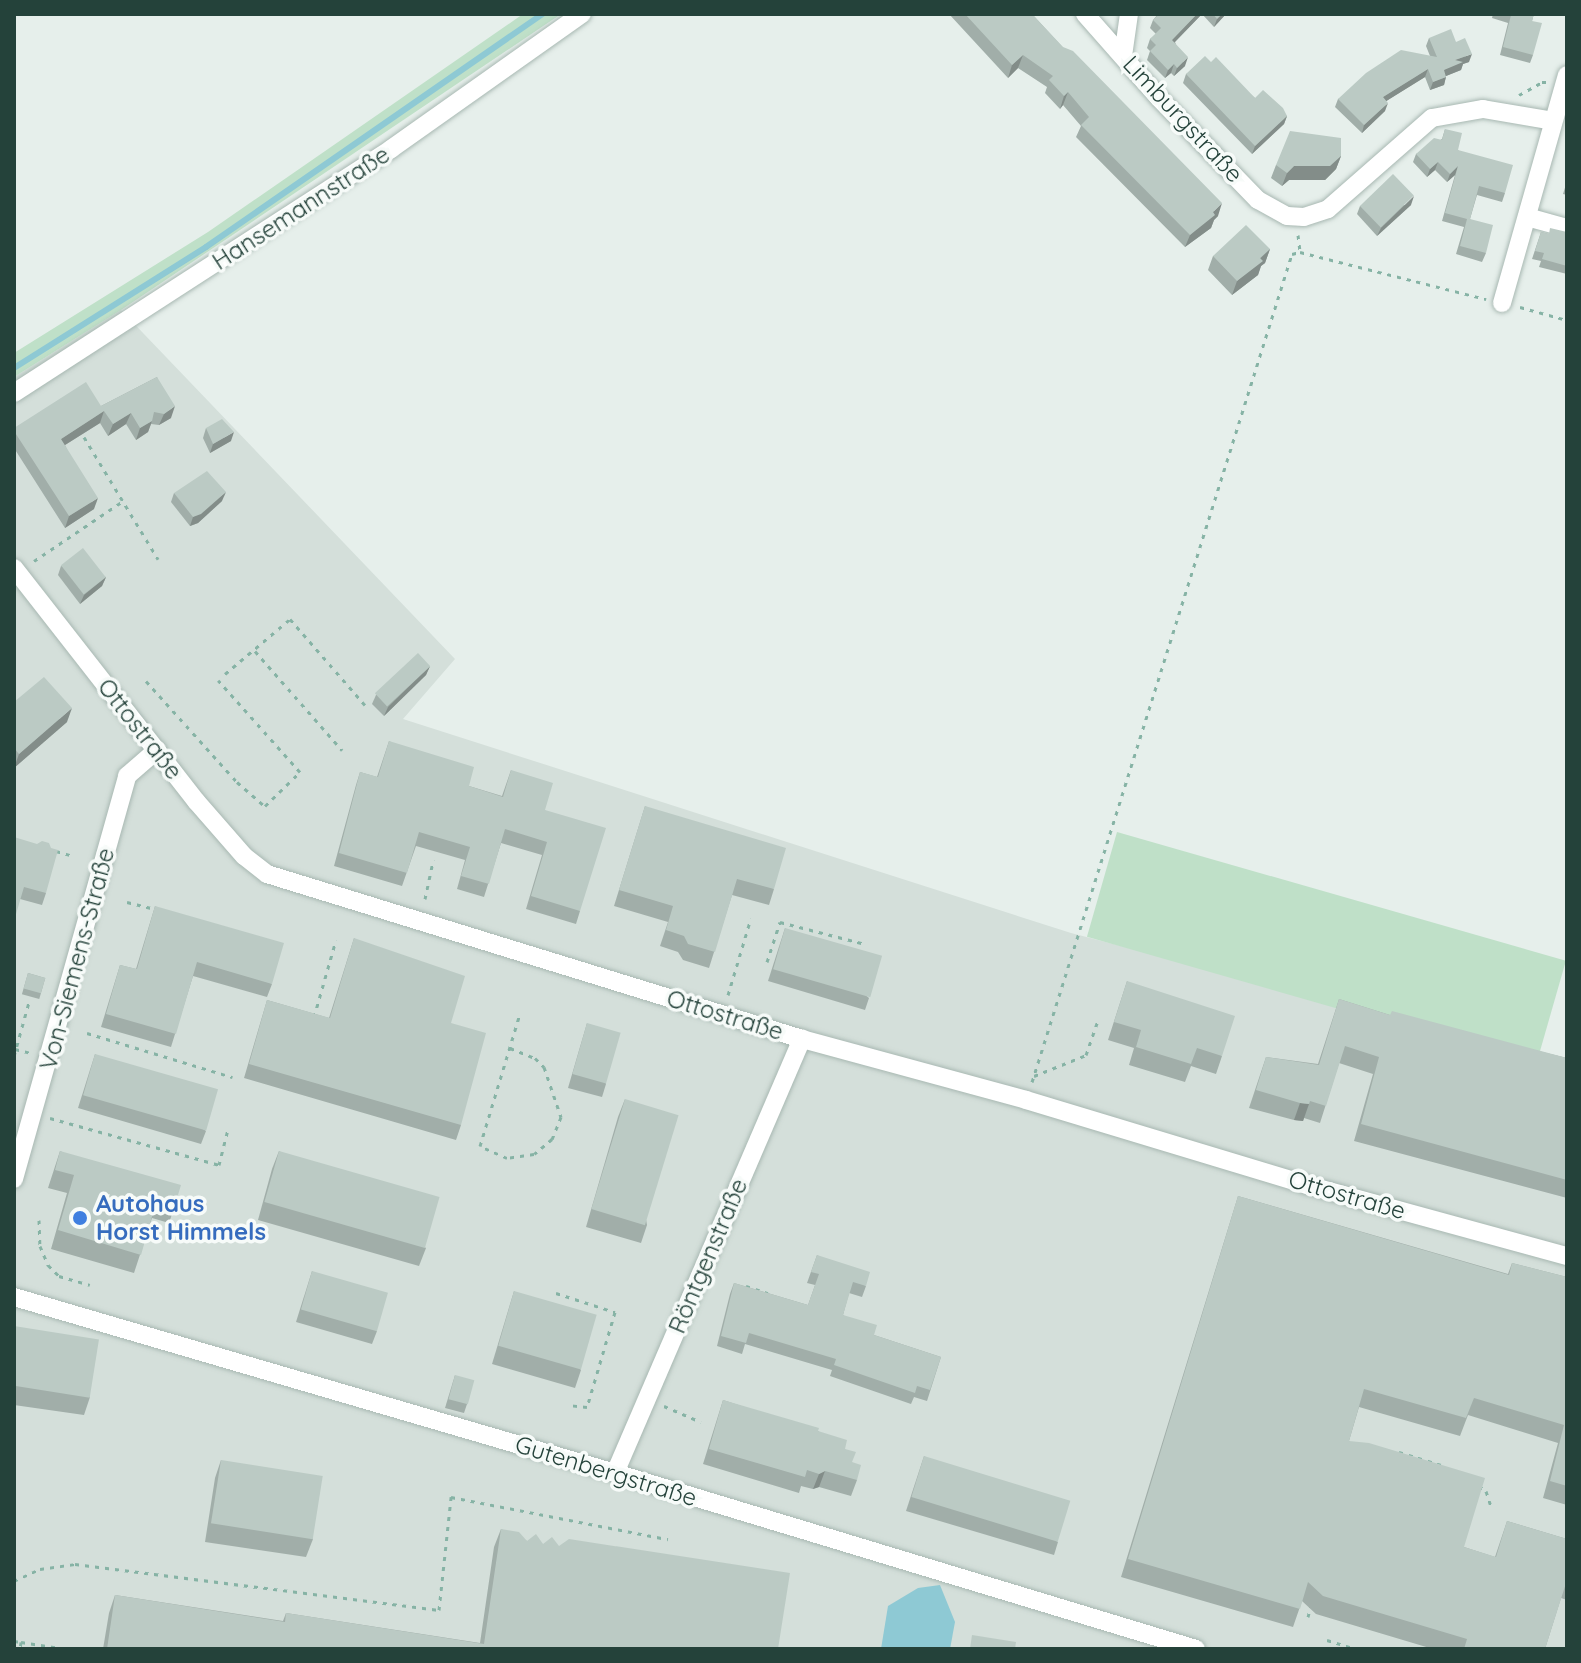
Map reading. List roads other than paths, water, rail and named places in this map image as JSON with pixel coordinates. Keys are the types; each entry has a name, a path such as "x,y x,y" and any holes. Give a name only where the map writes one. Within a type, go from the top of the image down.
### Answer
{"street":[{"name":"Hansemannstraße","path":"14,393 391,149 582,14"},
{"name":"Limburgstraße","path":"1085,14 1258,200 1291,216 1328,209 1432,118 1483,109 1557,131"},
{"path":"1123,56 1129,14"},
{"path":"1502,303 1557,131 1566,80"},
{"path":"1527,217 1567,228"},
{"name":"Ottostraße","path":"16,570 244,856 267,874 802,1039 1026,1100 1307,1185 1567,1256"},
{"name":"Von-Siemens-Straße","path":"14,1179 35,1113 127,776 157,750"},
{"name":"Röntgenstraße","path":"615,1473 802,1039"},
{"name":"Gutenbergstraße","path":"14,1297 615,1473 1196,1649"}],"water":[{"path":"940,1585 955,1622 950,1649 881,1649 888,1606 918,1588"}],"waterway":[{"path":"14,368 206,247 543,14"}],"place":[{"name":"Autohaus Horst Himmels","path":"80,1218"}]}
